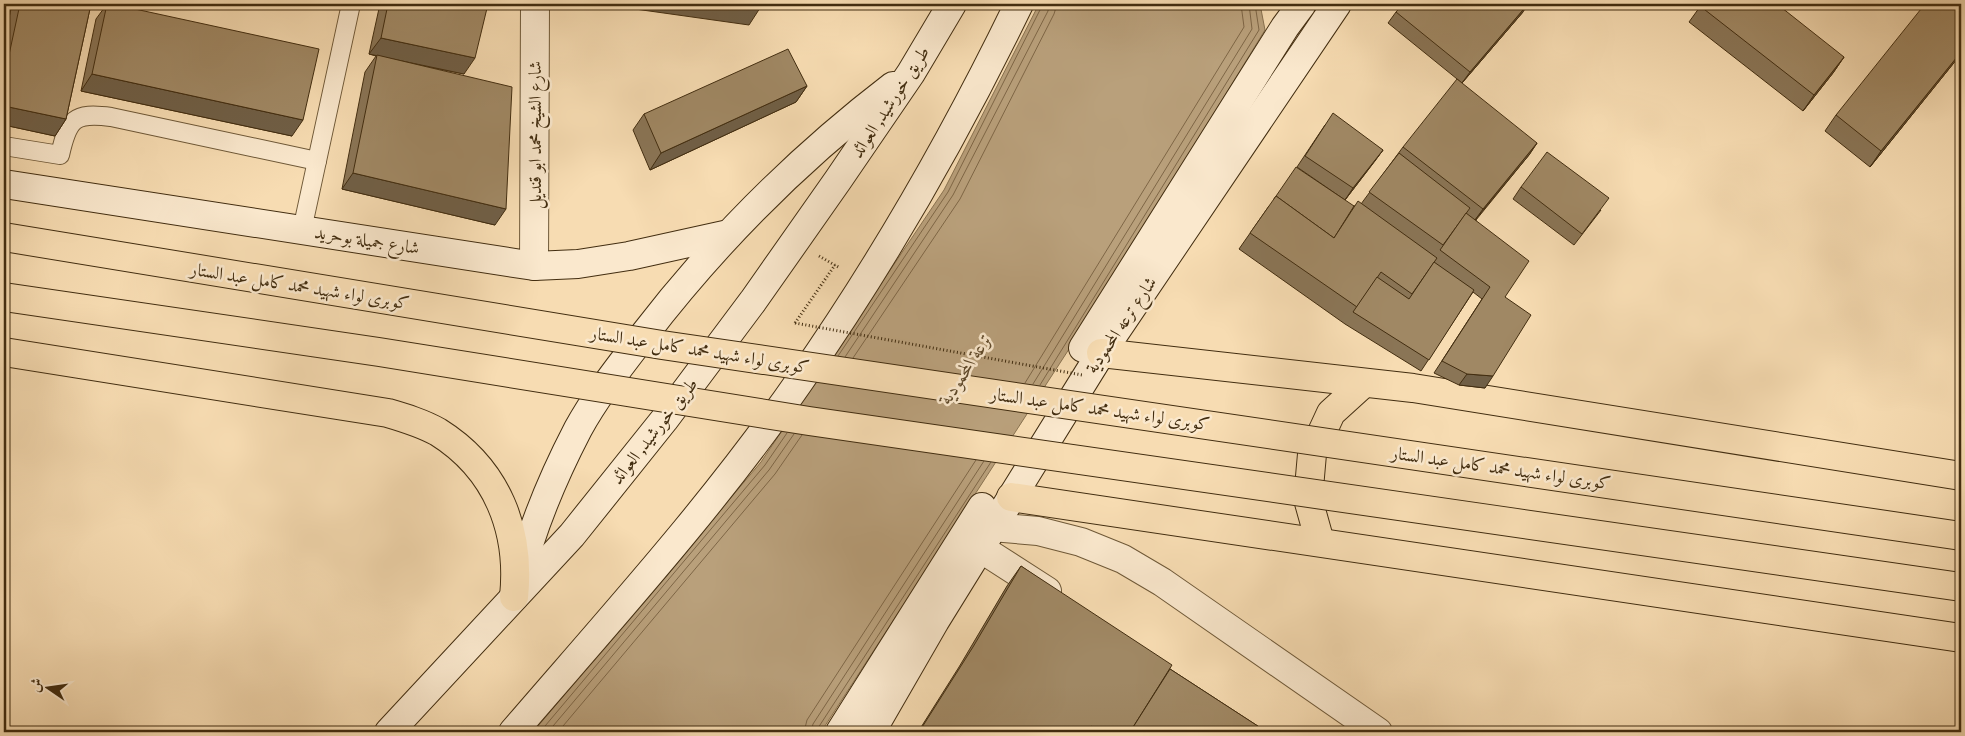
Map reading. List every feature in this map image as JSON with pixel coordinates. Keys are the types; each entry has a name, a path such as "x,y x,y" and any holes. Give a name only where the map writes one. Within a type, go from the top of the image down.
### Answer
{"main road":[{"name":"شارع الشيخ محمد ابو قنديل","path":"534,266 535,4"},
{"name":"طريق خورشيد, العوائد","path":"389,732 572,535 670,412 753,301 910,74 952,4"},
{"path":"513,732 687,529 799,383 899,230 953,134 1019,4"},
{"path":"840,732 1283,15 1302,4"},
{"name":"شارع ترعه المحمودية","path":"871,732 1011,496 1096,365 1337,4"},
{"path":"514,597 525,553 540,510 558,468 579,427 605,387 669,302 729,234 773,189 817,148 910,74"},
{"name":"شارع جميلة بوحريد","path":"4,184 534,266 578,264 629,256 729,234"},
{"name":"كوبرى لواء شهيد محمد كامل عبد الستار","path":"4,237 662,345 1961,536"},
{"path":"4,297 379,352 819,422 1961,587"},
{"path":"4,352 388,412 413,420 437,432 459,447 476,464 490,483 510,526 515,550 516,574 514,597"},
{"path":"1096,365 1364,382 1413,388 1961,476"},
{"path":"1320,542 1308,499 1312,454 1331,413 1364,382"},
{"path":"1011,496 1961,638"},
{"path":"986,537 1038,531 1081,542 1123,559 1162,582 1378,732"},
{"path":"986,537 1063,602"}],"lane":[{"path":"302,230 351,4"},
{"path":"4,146 60,155 65,135 74,121 88,114 121,119 317,161"}],"path":[{"path":"835,265 795,323 1096,365"}],"water":[{"name":"ترعة المحمودية","path":"1039,4 1260,4 1265,30 1071,346 821,732 533,732 761,462 944,190"}],"building":[{"path":"20,4 91,4 66,119 4,106 4,78"},
{"path":"107,4 319,49 303,120 92,74"},
{"path":"388,4 488,4 475,58 381,38"},
{"path":"727,4 761,4 760,8"},
{"path":"1403,4 1528,4 1470,72 1396,12"},
{"path":"1702,4 1777,4 1844,57 1814,95 1700,6"},
{"path":"1925,4 1961,4 1961,52 1881,151 1836,115"},
{"path":"788,49 807,86 661,153 644,114"},
{"path":"377,55 512,87 506,209 353,173"},
{"path":"1457,79 1537,143 1483,209 1403,147"},
{"path":"1333,113 1383,150 1353,188 1305,156"},
{"path":"1547,152 1609,198 1582,234 1521,187"},
{"path":"1399,153 1470,208 1443,245 1369,192"},
{"path":"1296,167 1354,206 1334,238 1276,196"},
{"path":"1276,196 1334,238 1358,201 1437,258 1412,294 1381,272 1357,307 1250,233"},
{"path":"1466,213 1529,261 1505,297 1531,315 1493,376 1467,374 1442,361 1490,287 1440,250"},
{"path":"1434,262 1474,290 1429,360 1353,312 1377,277 1409,299"},
{"path":"1021,566 1172,665 1130,732 1099,732 1091,726 1087,732 919,732 973,647"},
{"path":"1170,669 1267,732 1130,732"}]}
